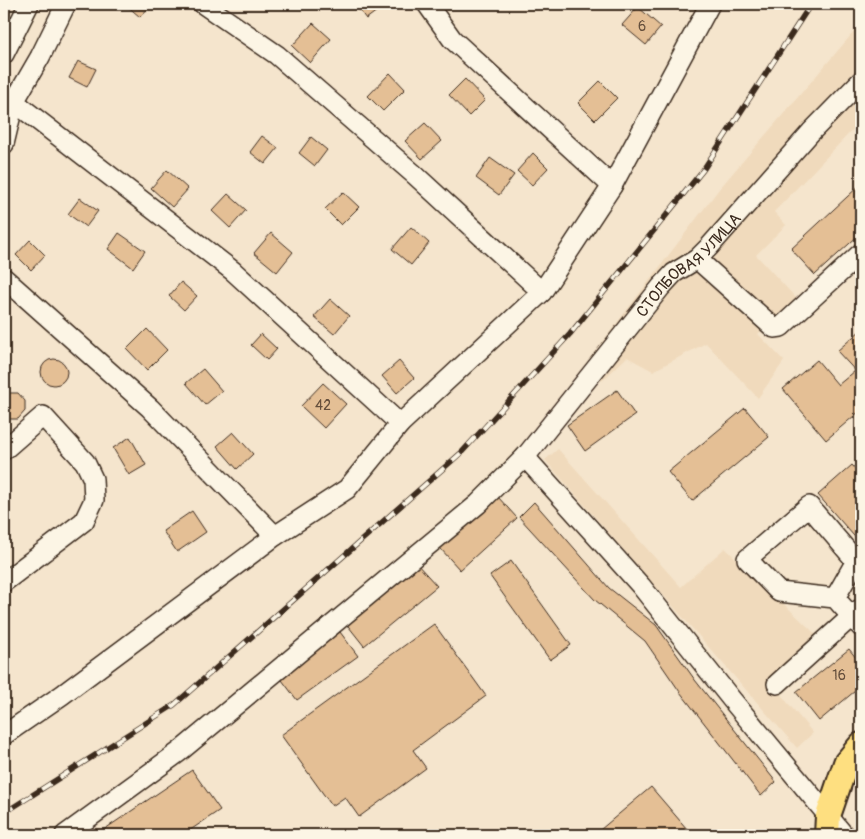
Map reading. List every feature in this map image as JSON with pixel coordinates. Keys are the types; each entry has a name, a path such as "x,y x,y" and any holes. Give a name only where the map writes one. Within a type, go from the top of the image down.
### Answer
{"main road":[{"path":"827,826 846,763 861,745"}],"street":[{"path":"4,54 29,4"},
{"path":"4,144 9,98 40,57 66,4"},
{"path":"203,4 277,55 415,175 542,292"},
{"path":"427,4 452,39 612,186"},
{"path":"4,736 275,536 348,490 400,424 542,292 612,186 710,4"},
{"name":"СТОЛБОВАЯ УЛИЦА","path":"65,835 120,796 223,716 478,504 525,457 661,287 674,273 697,259 811,132 861,81"},
{"path":"9,98 233,271 400,424"},
{"path":"697,259 774,328 781,327 861,254"},
{"path":"4,278 150,408 275,536"},
{"path":"4,450 43,416 85,462 93,479 94,500 84,521 4,582"},
{"path":"525,457 641,586 827,826 844,835"},
{"path":"777,684 858,617 835,598 779,592 747,559 809,506 856,561 835,598"}],"shaded area":[{"path":"861,25 861,121 774,212 786,225 756,255 797,299 758,334 784,361 758,398 706,343 653,371 627,357 602,381 585,365 719,189"},
{"path":"558,449 681,587 725,548 826,644 777,690 813,733 797,748 545,460"}],"building":[{"path":"125,4 152,4 140,17"},
{"path":"355,4 385,4 385,5 366,19"},
{"path":"638,7 661,27 646,45 622,25"},
{"path":"313,23 331,39 310,63 292,46"},
{"path":"78,61 96,69 87,87 69,78"},
{"path":"390,73 405,89 383,111 368,96"},
{"path":"465,79 485,100 469,116 449,95"},
{"path":"600,81 617,98 595,120 578,103"},
{"path":"425,123 442,141 422,159 405,141"},
{"path":"262,136 278,148 265,164 250,152"},
{"path":"311,137 327,150 315,166 299,153"},
{"path":"533,153 548,168 532,185 517,171"},
{"path":"490,158 514,175 499,195 476,178"},
{"path":"167,170 188,189 172,207 151,188"},
{"path":"861,184 861,233 815,275 791,249"},
{"path":"343,192 359,207 341,225 325,209"},
{"path":"228,194 246,210 230,228 212,211"},
{"path":"80,198 98,211 86,227 68,214"},
{"path":"411,227 429,243 411,265 392,249"},
{"path":"119,233 145,251 133,268 108,249"},
{"path":"271,233 293,252 277,272 254,253"},
{"path":"30,240 45,255 31,270 16,255"},
{"path":"181,282 197,296 184,310 169,296"},
{"path":"330,299 349,316 334,334 314,317"},
{"path":"147,329 167,350 147,370 127,349"},
{"path":"861,330 861,377 837,351"},
{"path":"261,334 277,349 267,360 251,345"},
{"path":"54,359 63,363 67,372 63,381 54,385 45,381 41,372 45,363"},
{"path":"817,360 838,385 855,371 861,377 861,410 826,440 783,389"},
{"path":"399,361 414,378 397,393 382,376"},
{"path":"203,369 222,391 205,405 186,383"},
{"path":"323,383 346,404 324,428 301,406"},
{"path":"617,390 635,415 585,451 567,425"},
{"path":"7,393 18,393 25,401 25,411 18,419 7,419 4,416 4,397"},
{"path":"745,408 769,437 692,501 668,472"},
{"path":"233,432 253,454 237,469 217,446"},
{"path":"130,437 146,465 129,475 113,448"},
{"path":"852,465 861,475 861,544 818,495"},
{"path":"498,497 517,518 460,570 440,548"},
{"path":"534,502 609,588 656,625 695,680 776,782 761,796 680,692 645,641 595,600 519,517"},
{"path":"192,511 206,532 177,552 163,531"},
{"path":"511,561 571,645 550,660 490,576"},
{"path":"416,563 437,586 364,646 345,622"},
{"path":"434,624 486,696 413,750 426,768 359,817 345,797 332,806 281,735"},
{"path":"340,632 358,656 297,700 279,676"},
{"path":"849,649 861,664 861,686 819,721 796,692"},
{"path":"192,770 220,810 183,835 96,835"},
{"path":"651,787 687,829 680,835 594,835"}],"railway":[{"path":"4,813 174,705 462,452 570,334 703,170 811,4"}]}
